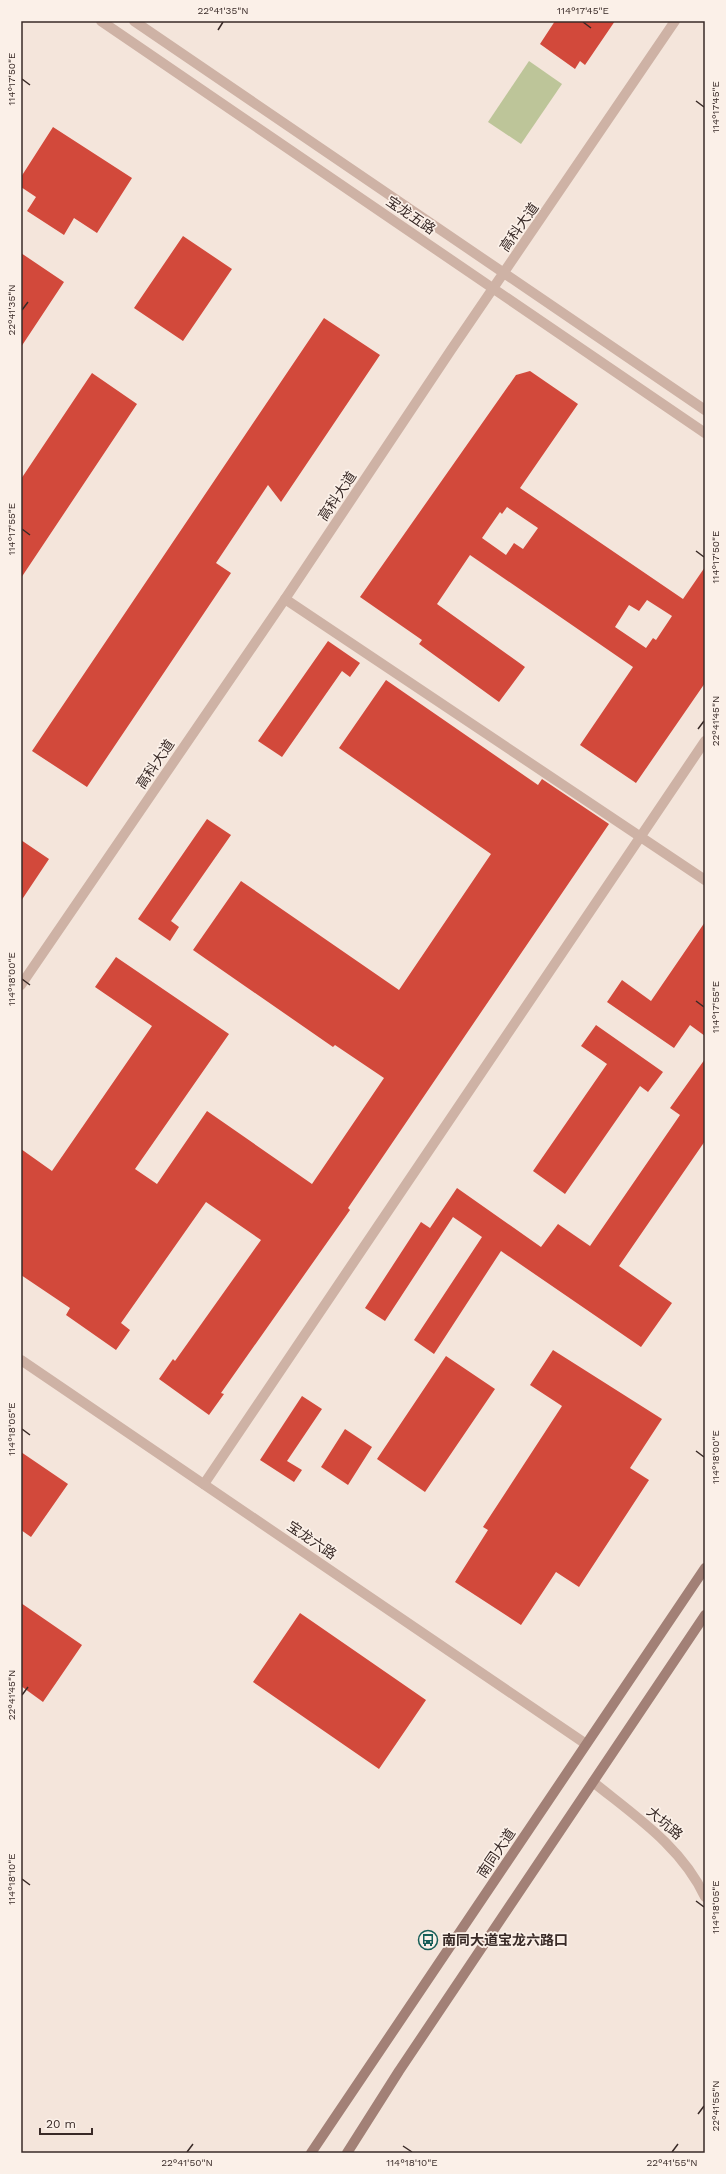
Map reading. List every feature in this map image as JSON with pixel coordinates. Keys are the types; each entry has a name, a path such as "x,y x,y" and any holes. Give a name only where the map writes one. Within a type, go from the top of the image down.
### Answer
{"main road":[{"name":"南同大道","path":"311,2153 705,1568"},
{"path":"347,2153 399,2071 705,1615"}],"street":[{"name":"宝龙五路","path":"101,21 705,433"},
{"name":"宝龙五路","path":"134,21 705,410"},
{"name":"高科大道","path":"21,984 285,600 675,21"},
{"path":"285,600 705,880"},
{"path":"204,1484 705,741"},
{"name":"宝龙六路","path":"21,1360 586,1744"},
{"name":"大坑路","path":"593,1782 652,1830 677,1853 700,1885 705,1897"}],"green space":[{"path":"529,61 562,84 521,144 488,122"}],"building":[{"path":"555,21 615,21 585,65 580,61 575,69 540,44"},
{"path":"53,127 132,178 97,233 74,218 64,235 27,211 36,197 21,187 21,177"},
{"path":"183,236 232,269 183,341 134,308"},
{"path":"21,253 64,282 21,347"},
{"path":"324,318 380,355 281,502 268,485 216,563 231,573 87,787 32,751"},
{"path":"530,371 578,404 520,488 683,599 705,567 705,683 636,783 580,745 633,667 470,555 437,604 525,667 499,702 419,644 422,640 360,597 516,375","holes":["507,507 538,528 523,549 514,543 506,555 482,538 500,512 502,514","647,600 672,616 656,640 653,638 646,648 615,627 629,605 639,611"]},
{"path":"92,373 137,404 21,578 21,479"},
{"path":"328,641 360,663 350,677 342,671 282,757 258,741"},
{"path":"386,680 538,785 542,779 609,824 348,1208 350,1210 221,1393 224,1394 209,1415 159,1379 173,1359 175,1361 261,1240 206,1202 121,1323 130,1330 116,1350 66,1315 70,1308 21,1275 21,1149 52,1171 152,1026 95,987 116,957 229,1034 135,1169 157,1184 207,1111 312,1184 384,1078 335,1045 333,1047 193,950 241,881 399,990 491,854 339,748"},
{"path":"207,819 231,835 171,921 179,927 170,941 138,919"},
{"path":"21,840 49,859 21,901"},
{"path":"705,922 705,1036 690,1025 674,1048 607,1002 622,980 651,1001"},
{"path":"596,1025 663,1072 648,1092 640,1086 565,1194 533,1171 607,1064 581,1046"},
{"path":"705,1059 705,1141 619,1266 672,1303 641,1347 501,1251 434,1354 414,1340 482,1237 453,1217 385,1321 365,1308 421,1222 430,1228 457,1188 541,1247 558,1224 590,1246 680,1115 670,1108"},
{"path":"553,1350 662,1419 630,1468 649,1480 579,1587 556,1572 521,1625 455,1582 488,1530 483,1527 562,1406 530,1385"},
{"path":"446,1356 495,1389 425,1492 377,1459"},
{"path":"302,1396 322,1409 287,1461 302,1470 294,1482 260,1460"},
{"path":"345,1429 372,1447 348,1485 321,1467"},
{"path":"21,1452 68,1484 31,1537 21,1530"},
{"path":"21,1603 82,1645 43,1702 21,1686"},
{"path":"300,1613 426,1700 379,1769 253,1682"}],"place":[{"name":"南同大道宝龙六路口","path":"428,1940"}]}
